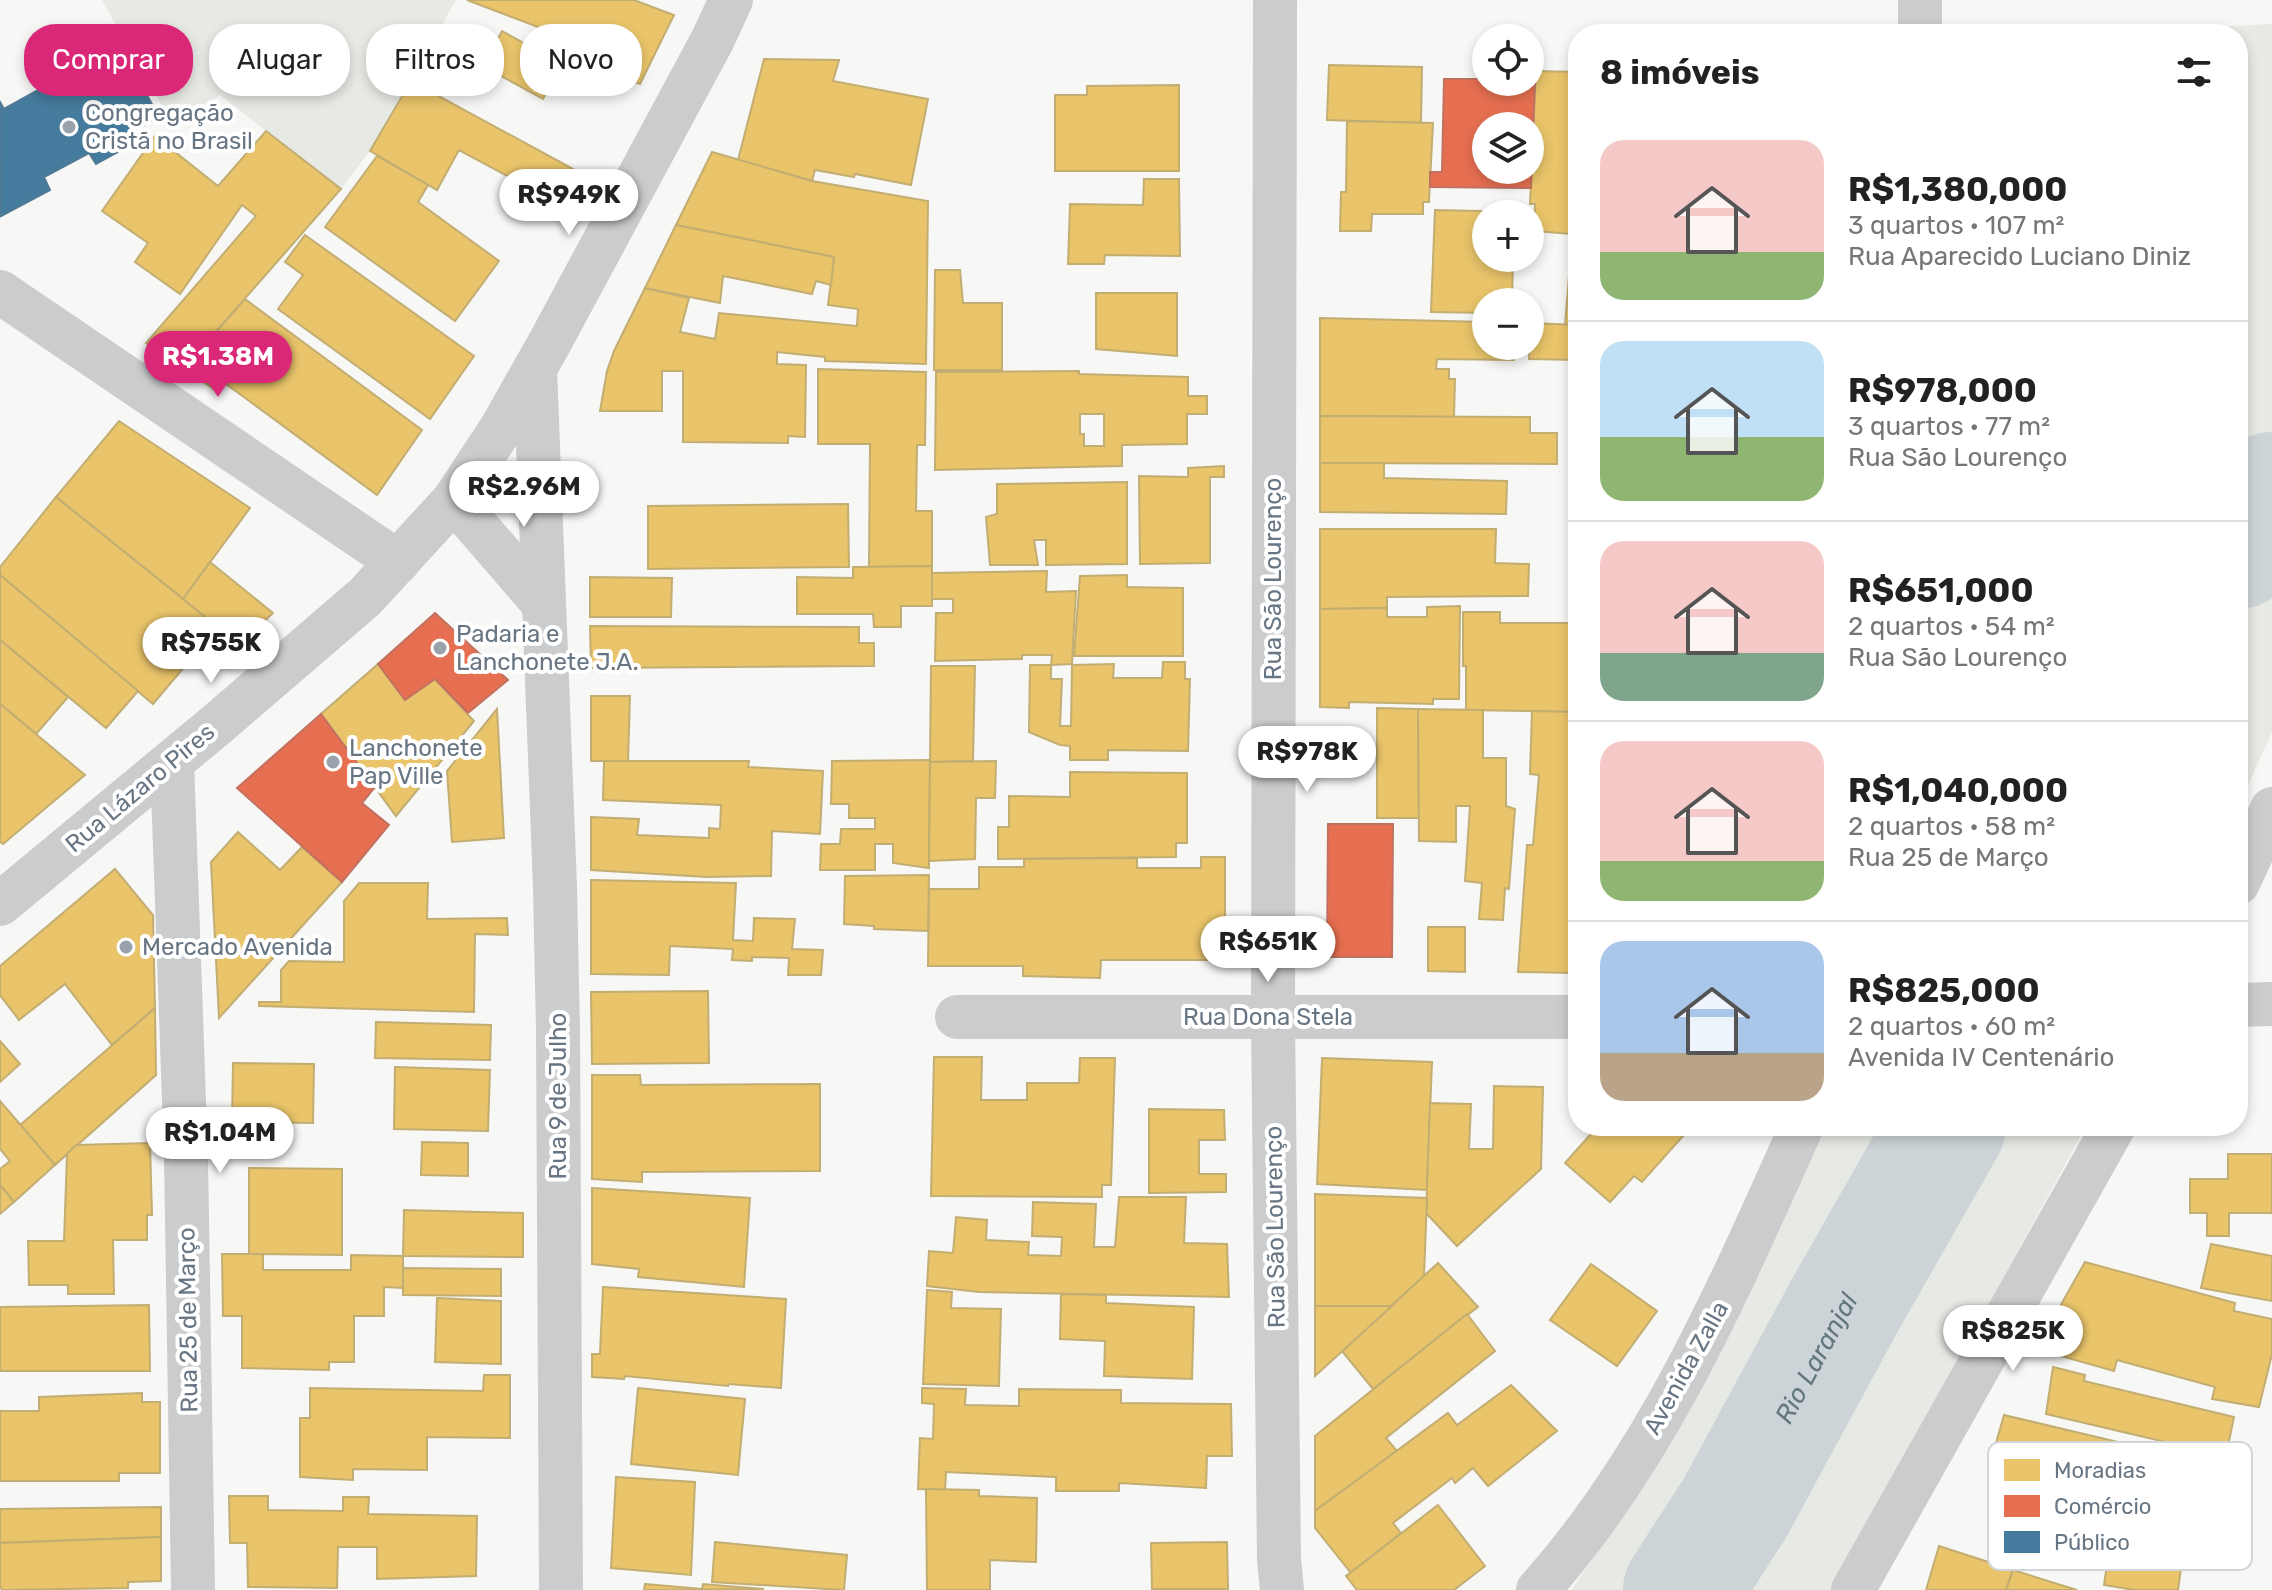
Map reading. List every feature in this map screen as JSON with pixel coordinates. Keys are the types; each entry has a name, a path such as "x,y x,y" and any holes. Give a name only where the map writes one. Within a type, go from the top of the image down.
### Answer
{"street":[{"name":"Rua Lázaro Pires","path":"0,904 365,597 454,500 502,427 579,290 731,0"},
{"name":"Rua São Lourenço","path":"1275,0 1273,1018 1279,1559 1282,1590"},
{"path":"1920,0 1920,24"},
{"path":"0,292 398,562"},
{"name":"Rua 9 de Julho","path":"535,368 555,887 561,1590"},
{"path":"454,500 543,603"},
{"name":"Rua 25 de Março","path":"172,762 186,1157 193,1590"},
{"path":"2248,861 2272,809"},
{"path":"2248,1005 2272,1004"},
{"name":"Rua Dona Stela","path":"957,1017 1568,1017"},
{"name":"Avenida Zalla","path":"1538,1590 1616,1491 1671,1400 1730,1286 1798,1136"},
{"path":"1853,1590 2108,1136"}],"shaded area":[{"path":"102,0 456,0 442,24 366,24 366,96 401,96 370,151 341,189 221,96 350,96 350,24 209,24 209,96 218,96 172,124 156,96 193,96 193,24 116,24"},
{"path":"2272,24 2272,732 2248,785 2248,25"},
{"path":"1818,1136 2081,1136 1834,1590 1571,1590 1617,1524"}],"building: Moradias":[{"path":"467,0 634,0 674,15 642,80 642,24 530,24"},
{"path":"504,32 520,41 520,86 504,78"},
{"path":"764,59 839,60 833,81 928,99 911,185 815,170 812,181 738,160"},
{"path":"1329,65 1422,67 1421,123 1327,120"},
{"path":"1544,71 1568,72 1568,234 1544,232 1544,200 1530,200 1531,184 1544,184 1544,112 1534,112 1535,96 1544,96"},
{"path":"1179,85 1179,171 1055,171 1055,95 1087,95 1087,86"},
{"path":"402,96 439,96 573,169 554,201 459,150 437,190 370,151"},
{"path":"1347,121 1433,123 1429,202 1423,202 1423,214 1372,214 1371,231 1340,231 1341,192 1346,192"},
{"path":"266,131 341,189 184,368 146,343 256,216 242,205 180,294 135,262 148,243 102,211 155,136 218,186"},
{"path":"712,152 812,181 928,201 926,364 825,361 825,357 777,352 777,364 806,365 805,437 788,436 788,443 683,442 683,371 662,371 662,411 600,411 614,351 645,288 689,298 680,332 715,339 719,313 857,326 858,309 828,305 834,257 676,225"},
{"path":"377,156 428,185 418,202 499,261 455,321 325,227"},
{"path":"1144,179 1179,179 1180,256 1105,255 1104,264 1068,264 1070,204 1143,205"},
{"path":"1435,210 1472,211 1472,272 1513,272 1512,288 1472,288 1472,313 1431,312"},
{"path":"676,225 834,257 831,285 816,281 812,294 723,276 720,303 645,288"},
{"path":"305,235 474,356 430,419 278,309 303,275 285,262"},
{"path":"935,270 960,270 963,303 1002,303 1002,370 934,370"},
{"path":"1568,288 1568,325 1565,325"},
{"path":"1096,293 1177,293 1177,356 1096,349"},
{"path":"245,299 422,430 377,495 222,381 215,390 184,368"},
{"path":"1320,318 1472,322 1472,359 1437,359 1436,369 1449,369 1449,379 1455,379 1454,417 1320,416"},
{"path":"1544,324 1568,325 1568,360 1544,359"},
{"path":"818,369 926,372 925,445 917,445 916,511 932,511 932,566 869,567 870,444 818,444"},
{"path":"1079,371 1079,374 1188,377 1188,396 1207,396 1207,414 1187,414 1187,444 1122,445 1122,466 935,470 936,372","holes":["1080,414 1104,414 1104,446 1084,446 1084,434 1080,434"]},
{"path":"1320,416 1530,417 1530,433 1557,433 1557,464 1320,463"},
{"path":"119,421 250,508 183,599 56,497"},
{"path":"1320,463 1384,463 1384,478 1507,481 1506,514 1320,512"},
{"path":"1224,466 1224,477 1210,477 1210,563 1140,564 1139,476 1188,477 1188,468"},
{"path":"1127,482 1127,564 1046,565 1046,540 1034,540 1038,565 990,565 986,517 997,514 997,484"},
{"path":"56,497 218,627 153,704 0,575 0,567"},
{"path":"848,504 849,567 648,569 648,506"},
{"path":"1320,529 1496,529 1495,563 1529,564 1528,596 1387,597 1387,608 1320,609"},
{"path":"210,562 273,613 239,644 183,599"},
{"path":"932,566 932,606 901,606 901,627 874,627 873,614 797,614 797,577 853,578 853,567"},
{"path":"1047,571 1046,592 1076,591 1072,664 1051,665 1052,655 1022,655 1022,659 935,661 936,613 953,613 953,599 932,599 932,573"},
{"path":"0,575 138,691 106,728 0,640"},
{"path":"1127,575 1127,587 1183,588 1183,656 1074,656 1080,576"},
{"path":"590,577 672,578 671,617 590,617"},
{"path":"1460,606 1459,699 1433,699 1433,704 1349,702 1349,708 1320,707 1320,609 1387,608 1387,617 1427,617 1427,607"},
{"path":"1463,612 1500,612 1500,623 1568,623 1568,712 1466,710 1466,666 1463,666"},
{"path":"590,626 859,627 859,643 874,643 874,666 591,668"},
{"path":"0,640 68,697 36,734 0,704"},
{"path":"1163,662 1185,662 1185,679 1190,679 1188,751 1108,750 1108,760 1070,760 1070,746 1029,732 1030,665 1051,665 1051,679 1062,679 1060,726 1071,726 1072,665 1114,664 1113,678 1162,678"},
{"path":"378,664 405,700 435,679 474,721 396,816 321,714"},
{"path":"931,666 975,666 973,761 930,762"},
{"path":"591,696 630,696 628,761 591,761"},
{"path":"0,704 85,775 3,844 0,842"},
{"path":"1377,708 1418,709 1419,818 1377,818"},
{"path":"497,709 504,838 452,842 447,771"},
{"path":"1418,709 1483,710 1483,758 1506,758 1506,806 1515,809 1509,889 1505,888 1503,920 1479,919 1482,883 1465,881 1470,806 1456,806 1456,842 1419,841"},
{"path":"1532,711 1568,712 1568,973 1518,972 1527,845 1533,845 1539,775 1530,774"},
{"path":"930,760 929,868 893,863 893,844 875,844 875,870 820,870 821,844 840,844 841,829 875,829 875,818 849,818 849,804 831,804 832,761"},
{"path":"604,761 749,761 748,767 823,771 820,834 772,831 771,876 707,877 591,870 591,817 639,819 637,835 709,838 709,828 720,829 721,805 603,800"},
{"path":"996,761 995,798 976,798 975,859 929,861 930,762"},
{"path":"1070,772 1187,773 1187,843 1176,843 1176,857 998,859 998,827 1009,827 1009,796 1070,797"},
{"path":"238,832 280,870 302,847 342,882 219,1018 211,862"},
{"path":"1201,857 1225,857 1225,960 1101,960 1100,978 1023,976 1023,966 928,966 929,889 979,889 979,867 1024,867 1024,859 1137,858 1137,868 1201,868"},
{"path":"115,869 153,915 155,1008 112,1045 65,984 19,1020 0,995 0,966"},
{"path":"929,875 928,931 874,929 874,926 844,924 845,876"},
{"path":"591,880 736,883 733,940 753,941 754,918 795,919 792,949 823,950 821,975 788,975 789,958 732,960 733,949 670,946 669,975 591,974"},
{"path":"359,883 428,883 427,919 507,918 508,935 475,934 474,1012 259,1006 259,1002 281,1002 281,970 289,961 344,962 344,901"},
{"path":"1428,927 1465,927 1465,972 1428,971"},
{"path":"708,991 709,1063 592,1064 591,992"},
{"path":"155,1008 156,1075 55,1165 20,1125"},
{"path":"376,1022 491,1025 490,1060 375,1058"},
{"path":"0,1041 20,1064 0,1082"},
{"path":"934,1057 982,1057 981,1100 1027,1100 1027,1083 1079,1083 1080,1058 1115,1058 1111,1185 1102,1185 1102,1197 931,1196"},
{"path":"1322,1058 1432,1062 1427,1190 1317,1184"},
{"path":"233,1063 314,1064 313,1123 232,1122"},
{"path":"395,1067 490,1070 488,1131 394,1129"},
{"path":"592,1075 640,1075 641,1085 820,1084 820,1171 642,1172 642,1182 592,1179"},
{"path":"1494,1086 1543,1087 1541,1169 1457,1246 1426,1213 1430,1103 1471,1104 1469,1149 1493,1149"},
{"path":"0,1101 55,1165 14,1202 0,1185 0,1169 10,1161 0,1149"},
{"path":"1149,1109 1224,1110 1225,1140 1199,1140 1199,1174 1226,1174 1226,1192 1149,1193"},
{"path":"1589,1136 1683,1136 1642,1182 1634,1176 1610,1202 1565,1163"},
{"path":"422,1142 468,1143 468,1176 421,1175"},
{"path":"150,1143 152,1215 147,1215 147,1240 113,1240 114,1294 68,1294 68,1285 29,1285 28,1241 64,1241 67,1154 76,1145"},
{"path":"2228,1154 2272,1154 2272,1213 2229,1213 2229,1236 2207,1236 2207,1213 2190,1213 2190,1179 2228,1179"},
{"path":"249,1168 342,1169 342,1255 249,1254"},
{"path":"0,1185 14,1202 0,1214"},
{"path":"592,1188 750,1198 744,1287 638,1277 639,1269 592,1264"},
{"path":"1315,1194 1427,1198 1424,1276 1392,1306 1315,1306"},
{"path":"1119,1197 1186,1197 1184,1243 1227,1244 1229,1297 979,1292 927,1286 929,1251 953,1253 956,1217 987,1220 986,1240 1029,1242 1028,1255 1061,1256 1062,1237 1032,1236 1033,1202 1096,1204 1094,1247 1115,1247"},
{"path":"404,1210 523,1213 523,1257 403,1256"},
{"path":"2211,1244 2272,1256 2272,1301 2201,1288"},
{"path":"222,1254 263,1254 263,1270 351,1270 351,1255 403,1256 403,1288 384,1287 384,1316 354,1316 354,1362 329,1362 329,1370 242,1368 242,1316 223,1316"},
{"path":"2085,1262 2235,1303 2234,1311 2272,1319 2272,1354 2259,1407 2212,1399 2215,1387 2117,1360 2114,1371 2036,1349"},
{"path":"1438,1263 1478,1307 1373,1389 1342,1351"},
{"path":"1591,1264 1657,1311 1617,1366 1550,1320"},
{"path":"403,1268 501,1269 501,1296 403,1295"},
{"path":"603,1287 786,1299 781,1388 625,1376 624,1379 592,1377 592,1354 600,1354"},
{"path":"927,1290 952,1292 951,1308 1001,1309 999,1386 923,1384"},
{"path":"1061,1294 1106,1295 1106,1303 1194,1307 1192,1379 1104,1376 1105,1341 1060,1339"},
{"path":"437,1298 501,1301 501,1364 435,1362"},
{"path":"149,1305 150,1371 0,1371 0,1307"},
{"path":"1315,1306 1392,1306 1315,1376"},
{"path":"1467,1314 1495,1351 1386,1438 1397,1451 1315,1511 1315,1436"},
{"path":"2053,1367 2085,1375 2084,1381 2234,1417 2229,1442 2166,1442 2046,1414"},
{"path":"484,1375 510,1375 510,1438 427,1437 427,1470 353,1469 353,1480 300,1477 300,1418 310,1418 310,1388 483,1391"},
{"path":"1511,1385 1557,1431 1488,1486 1473,1468 1455,1483 1452,1478 1393,1523 1401,1533 1351,1573 1315,1528 1315,1511 1448,1413 1457,1425"},
{"path":"638,1388 745,1399 738,1475 631,1464"},
{"path":"922,1388 966,1389 965,1405 1019,1406 1019,1389 1121,1390 1121,1403 1231,1404 1232,1456 1207,1456 1206,1488 1119,1483 1119,1491 1056,1491 1056,1477 946,1472 945,1490 918,1489 920,1438 933,1439 934,1404 922,1403"},
{"path":"142,1393 142,1402 160,1402 160,1473 119,1473 119,1481 0,1481 0,1411 39,1411 39,1397"},
{"path":"2004,1415 2118,1442 1996,1442"},
{"path":"616,1477 695,1482 691,1575 611,1568"},
{"path":"926,1489 979,1490 979,1496 1037,1498 1036,1562 990,1560 990,1590 927,1590"},
{"path":"229,1496 268,1496 268,1510 343,1511 343,1497 369,1497 368,1514 477,1516 476,1576 377,1579 377,1547 338,1547 337,1588 248,1587 247,1543 230,1543"},
{"path":"1438,1505 1485,1566 1454,1590 1357,1590 1346,1576"},
{"path":"161,1507 161,1537 0,1543 0,1509"},
{"path":"161,1537 161,1581 128,1582 128,1588 2,1590 0,1586 0,1543"},
{"path":"715,1542 847,1555 844,1590 712,1582"},
{"path":"1227,1542 1228,1589 1152,1589 1151,1543"},
{"path":"1939,1546 1988,1562 1988,1570 2013,1570 2006,1590 1926,1590"},
{"path":"2013,1570 2077,1590 2006,1590"},
{"path":"2106,1570 2181,1570 2178,1590 2134,1590 2104,1585"},
{"path":"645,1584 702,1589 703,1584 764,1589 644,1590"}],"building: Comércio":[{"path":"1444,79 1472,79 1472,96 1534,96 1534,112 1472,112 1472,184 1531,184 1531,188 1430,187 1430,172 1442,172"},
{"path":"435,613 508,680 468,713 435,679 405,700 378,664"},
{"path":"321,714 375,787 362,803 389,825 342,882 237,788"},
{"path":"1328,824 1393,824 1392,957 1327,957"}],"building: Público":[{"name":"Congregação Cristã no Brasil","path":"28,96 147,96 159,117 117,138 123,149 96,164 89,153 44,177 50,190 1,216 0,102 4,109"}],"waterway":[{"name":"Rio Laranjal","path":"2248,533 2272,491"},
{"name":"Rio Laranjal","path":"1682,1590 1735,1508 1941,1136"}],"place":[{"name":"Congregação Cristã no Brasil","path":"69,127"},
{"name":"Padaria e Lanchonete J.A.","path":"440,648"},
{"name":"Lanchonete Pap Ville","path":"333,762"},
{"name":"Mercado Avenida","path":"126,947"}]}
